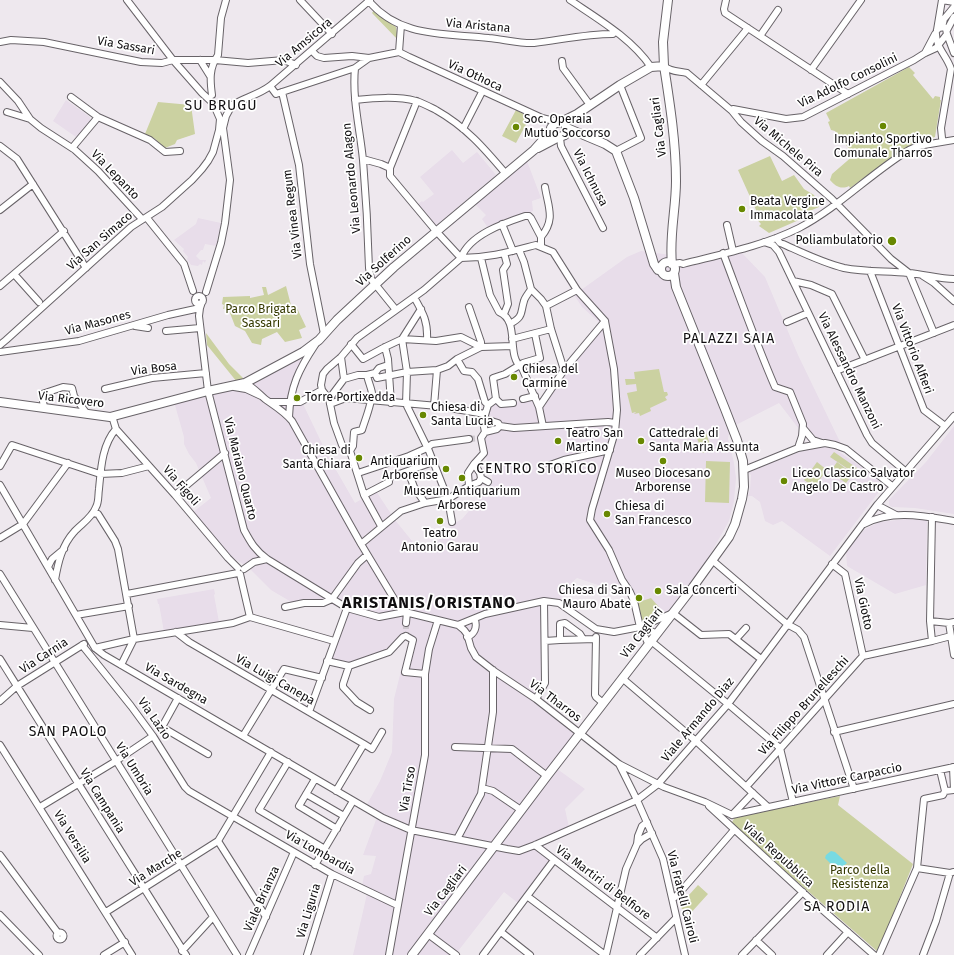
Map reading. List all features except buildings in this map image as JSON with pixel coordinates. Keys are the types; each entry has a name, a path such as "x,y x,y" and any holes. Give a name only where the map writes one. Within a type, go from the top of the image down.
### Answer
{"main road":[{"name":"Via Cagliari","path":"412,955 495,847 521,810 673,613 729,537 735,524 742,499 744,470 737,440 669,268 676,183 675,156 664,66 663,42 668,0"},
{"path":"563,125 566,134 560,137 552,134 551,129 554,124 563,125 590,105 651,67 664,66"},
{"name":"Via Solferino","path":"563,125 605,144 616,151"},
{"name":"Via Solferino","path":"233,386 246,383 305,356 337,320 436,231 534,150 551,129"},
{"name":"Via Solferino","path":"534,150 560,137 589,138"},
{"path":"616,151 634,198 652,258 669,268"},
{"name":"Via Ricovero","path":"0,402 112,416 233,386"}],"street":[{"path":"127,0 173,60 202,93 213,103 222,116 221,130 230,180 225,223 221,243 206,292 200,301"},
{"path":"212,95 210,76 214,60 218,55 221,18 226,0"},
{"path":"300,0 332,34"},
{"name":"Via Amsicora","path":"222,116 232,105 270,86 332,34 369,0"},
{"name":"Via Aristana","path":"369,0 382,14 401,25 413,30 425,32 532,43 594,34 613,34 615,32"},
{"path":"570,0 577,2 629,42 647,60 651,67"},
{"path":"726,0 724,9 726,13 848,94"},
{"path":"811,70 861,0"},
{"path":"954,2 942,0 940,17 941,31 954,53"},
{"path":"943,141 941,128 952,81 951,69 938,46 944,19 954,7"},
{"path":"760,36 778,10"},
{"path":"925,53 941,31 954,17"},
{"path":"594,34 604,24"},
{"path":"312,51 317,56 324,58 352,56 369,58 399,52 401,25"},
{"path":"701,85 748,28"},
{"name":"Via Sassari","path":"0,42 11,40 44,42 141,62 162,63 173,60 248,62 284,60 296,65"},
{"name":"Via Adolfo Consolini","path":"732,111 733,109 776,118 794,119 803,117 925,53 934,50 938,46"},
{"name":"Via Othoca","path":"399,52 482,92 542,118 563,125"},
{"path":"270,86 276,94 355,68 369,58"},
{"path":"200,60 210,76"},
{"path":"562,61 564,68 590,105"},
{"name":"Via Michele Pira","path":"664,66 671,71 687,73 732,111 741,122 762,141 837,203 891,258 909,273"},
{"name":"Via Leonardo Alagon","path":"355,68 355,100 363,159 369,268 371,279 396,310"},
{"name":"Via Lepanto","path":"0,82 18,101 30,119 72,148 98,171 144,218 184,264 194,291 200,301"},
{"path":"616,151 641,138 620,86"},
{"name":"Via Vinea Regum","path":"282,92 299,165 310,264 321,337"},
{"path":"463,129 482,92"},
{"path":"71,97 98,117 150,140 165,152 180,151"},
{"path":"355,100 375,98 416,101 444,115 463,129 474,138 506,174"},
{"path":"416,101 390,168 390,176 436,231 461,258 481,258 536,245 553,252 577,290 605,320 614,369 617,410 615,432 590,520 609,550 622,580 630,592 640,628 647,640 653,639"},
{"name":"Via Lepanto","path":"7,112 30,119"},
{"name":"Via Lepanto","path":"72,148 98,117"},
{"name":"Via Othoca","path":"542,118 551,129"},
{"name":"Via San Simaco","path":"0,345 144,218 178,193 208,161 221,130"},
{"name":"Via Ichnusa","path":"560,137 561,146 603,228"},
{"path":"669,268 764,242 801,227 837,203 909,150 918,146 954,140"},
{"path":"0,146 17,159 64,231 86,268"},
{"path":"363,159 390,168"},
{"path":"0,210 33,184"},
{"path":"541,237 549,226 550,216 545,187"},
{"path":"381,526 364,495 350,451 342,445 339,438 329,401 322,390 322,374 341,357 357,338 414,297 461,258 463,252 471,243 489,230 502,224 529,216 541,237 541,246"},
{"path":"502,224 524,262 531,289 546,306 551,329 564,370"},
{"path":"727,225 733,251"},
{"path":"0,286 64,231"},
{"path":"776,238 780,243 843,268 909,273 944,279 954,279"},
{"path":"764,242 773,245 779,252 783,244"},
{"name":"Via Alessandro Manzoni","path":"779,252 872,443 905,471"},
{"path":"504,253 506,264 503,270 508,304 504,314"},
{"path":"723,253 756,342 775,387 790,392 803,424 798,448"},
{"path":"481,258 490,295 499,312 504,314 510,324 516,364 522,368 535,396 543,426"},
{"name":"Via Michele Pira","path":"891,258 897,267 896,272"},
{"name":"Via Vittorio Alfieri","path":"870,271 924,410 945,426"},
{"path":"909,273 934,333"},
{"path":"14,274 39,302"},
{"path":"921,275 941,289 954,302"},
{"path":"941,289 939,283 940,280 944,279"},
{"path":"793,281 811,285 832,294 865,360"},
{"path":"510,324 518,319 522,312 524,300 531,289"},
{"path":"546,306 577,290"},
{"path":"414,297 421,308 428,328 427,340"},
{"name":"Via Masones","path":"2,351 79,341 168,315 200,301"},
{"name":"Via Mariano Quarto","path":"200,301 200,328 208,391 244,530 250,543 256,550"},
{"path":"469,307 481,347"},
{"path":"421,308 402,339 407,372 406,404 427,448 448,499 452,522"},
{"name":"Via Alessandro Manzoni","path":"787,322 808,313"},
{"path":"539,408 564,370 605,320"},
{"path":"133,325 148,328"},
{"path":"836,371 954,325"},
{"path":"166,331 200,328"},
{"path":"512,339 551,329"},
{"path":"513,403 501,404 496,399 493,378 505,374 523,363 540,358 535,334"},
{"path":"351,344 363,359 402,339 436,341 461,337 481,347"},
{"path":"2,351 6,340"},
{"path":"375,373 377,378 407,372 437,370 448,366 481,347 513,346"},
{"path":"385,347 391,403"},
{"path":"289,417 289,403 305,356"},
{"path":"341,357 344,379"},
{"path":"457,360 464,372 472,372 478,379 488,405"},
{"path":"367,378 375,373 379,368 388,365"},
{"path":"434,406 437,370"},
{"name":"Via Bosa","path":"105,389 152,378 206,374"},
{"path":"329,401 344,379 358,375 367,378"},
{"path":"350,451 353,446 354,432 362,430 369,406 372,401 371,389 367,378"},
{"path":"246,383 254,388 264,398"},
{"path":"233,386 246,389 264,398 289,417 367,555 399,607 406,612 458,625 464,630 467,636 471,636 475,628 474,620"},
{"path":"44,408 42,394 63,387 72,388 74,396 87,414"},
{"path":"271,402 300,402 322,390"},
{"path":"523,399 535,396"},
{"path":"329,401 346,398 434,406 485,416 498,423 500,426 514,428 608,422 615,423"},
{"path":"469,486 468,473 484,453 483,422 488,405 496,399"},
{"name":"Via Figoli","path":"112,416 116,429 148,466 176,495 240,571"},
{"path":"877,505 954,416"},
{"path":"483,435 497,429 500,426"},
{"path":"803,428 813,440 822,444"},
{"path":"48,567 51,567 64,549 68,539 94,513 97,505 103,457 110,436 116,429"},
{"path":"358,473 384,465 427,448 432,444 469,440"},
{"path":"0,466 12,444 100,474 122,473 148,466"},
{"path":"744,470 798,448 822,444 835,445 846,449 892,486"},
{"path":"550,465 564,460 610,450"},
{"path":"176,495 225,453"},
{"path":"364,495 389,482 388,478 433,462"},
{"path":"0,538 23,524 68,464"},
{"path":"474,464 480,473 481,478 488,482"},
{"path":"408,471 414,487 425,503"},
{"path":"361,544 401,511 425,503 448,499 478,482 481,478"},
{"name":"Via Sardegna","path":"0,485 95,648 104,655 383,818 412,830 457,839"},
{"name":"Viale Armando Diaz","path":"457,839 519,851 637,800 658,784 728,704 872,510 877,505 896,515"},
{"path":"872,510 882,517"},
{"path":"94,513 98,514 115,541 127,594 134,639 121,665"},
{"name":"Viale Armando Diaz","path":"861,526 874,519 896,515 932,517 954,521"},
{"path":"932,517 930,621 932,641"},
{"path":"256,550 267,560 348,608 379,617 406,612"},
{"path":"254,562 256,550"},
{"path":"39,552 44,555 58,557"},
{"path":"286,607 304,603 323,603 332,599 358,563 367,555"},
{"path":"55,580 58,557"},
{"path":"127,594 240,571 261,559 267,560"},
{"path":"712,560 787,624 798,630 804,636 834,732 854,789"},
{"name":"Via Giotto","path":"832,564 845,574 863,656"},
{"path":"240,571 250,617"},
{"name":"Via Umbria","path":"0,574 237,955"},
{"path":"388,616 393,608 393,598"},
{"path":"536,699 545,683 544,601"},
{"path":"458,625 474,620 485,614 544,601 559,603 596,629 614,632 640,628 673,613 701,635 729,634 761,659"},
{"path":"76,615 129,606"},
{"path":"309,712 334,641 348,608"},
{"path":"406,612 406,623"},
{"path":"95,648 134,639 233,623 250,617 334,641"},
{"name":"Via Tirso","path":"389,955 425,755 426,662 438,620"},
{"path":"930,621 952,623 950,636 954,655"},
{"path":"560,640 560,624 565,623 580,634 583,639"},
{"path":"0,625 33,628"},
{"path":"640,628 651,631 653,639 780,748 793,802"},
{"path":"736,640 746,628"},
{"path":"596,629 595,695 596,698 603,703"},
{"name":"Via Luigi Canepa","path":"176,632 189,642 364,744"},
{"path":"327,661 349,666 389,652 406,635 413,640 405,672 425,674"},
{"name":"Via Tharros","path":"467,636 476,657 536,699 619,764 658,784"},
{"name":"Via Filippo Brunelleschi","path":"746,787 863,656 950,636"},
{"path":"545,641 596,639"},
{"name":"Via Carnia","path":"0,702 17,686 82,645 91,641"},
{"name":"Via Lazio","path":"82,645 153,736 189,791"},
{"path":"96,663 104,655"},
{"name":"Via Campania","path":"0,659 184,953"},
{"path":"349,666 343,688 357,702 370,710"},
{"path":"243,736 284,669 322,678"},
{"path":"457,839 481,794 493,712 493,670"},
{"path":"622,678 696,741 768,807"},
{"path":"178,698 162,727 208,754"},
{"path":"834,732 954,704"},
{"path":"336,791 364,744 372,749 382,732"},
{"path":"40,807 116,761 153,736"},
{"name":"Via Versilia","path":"0,745 132,955"},
{"path":"455,747 512,749 547,776"},
{"path":"266,916 218,841 271,752"},
{"path":"288,762 259,810 325,849"},
{"name":"Via Tharros","path":"619,764 637,800"},
{"path":"879,955 917,868 924,799 943,795 945,791 954,790 953,767"},
{"name":"Via Vittore Carpaccio","path":"732,815 953,767"},
{"path":"624,775 625,771 630,770"},
{"path":"940,770 945,791"},
{"path":"315,779 299,806 337,829"},
{"name":"Viale Repubblica","path":"658,784 705,802 732,815"},
{"path":"482,788 493,791 521,810"},
{"name":"Via Lombardia","path":"189,791 315,865 397,905"},
{"path":"726,822 753,793"},
{"path":"306,794 344,816"},
{"name":"Via Fratelli Cairoli","path":"637,800 663,859 685,955"},
{"path":"315,865 353,801"},
{"name":"Viale Repubblica","path":"705,802 734,830 874,955"},
{"path":"741,806 745,812"},
{"path":"527,896 605,955 626,869 638,844 638,836 642,826 647,822"},
{"path":"672,899 682,890 734,830"},
{"path":"638,844 652,833"},
{"name":"Via Marche","path":"106,912 218,841"},
{"name":"Via Martiri di Belfiore","path":"535,845 657,938"},
{"name":"Viale Brianza","path":"249,955 294,852"},
{"path":"0,855 58,933"},
{"path":"483,955 554,860"},
{"path":"917,868 952,872 923,955"},
{"name":"Via Liguria","path":"307,955 332,874"},
{"path":"742,955 803,892"},
{"path":"0,915 39,955"},
{"path":"184,953 213,917"},
{"path":"640,955 676,918"},
{"path":"501,932 530,955"},
{"path":"827,955 848,932"},
{"path":"428,934 456,955"},
{"path":"756,940 772,955"},
{"path":"104,955 125,942"}],"shaded area":[{"path":"66,100 90,117 90,121 76,137 53,121"},
{"path":"452,150 463,163 477,152 496,175 435,226 418,204 434,194 420,177"},
{"path":"527,161 541,198 532,201 533,211 488,228 482,219 486,215 475,204"},
{"path":"198,218 221,223 216,246 205,244 203,250 201,250 196,256 200,260 206,260 205,263 203,261 202,265 200,264 198,266 191,265 187,259 188,257 183,251 184,249 174,240 196,224"},
{"path":"641,251 671,255 686,265 742,253 765,277 798,355 841,444 802,433 779,403 730,428 728,439 736,478 734,501 729,521 707,560 681,599 666,615 639,624 623,584 601,586 577,578 562,591 561,600 553,598 542,600 545,665 536,701 577,732 553,766 585,789 565,809 570,832 543,846 555,855 518,903 504,892 455,955 353,955 367,894 361,891 364,876 371,874 376,856 363,855 377,817 366,806 380,781 392,752 394,699 405,655 411,639 403,639 378,659 362,664 339,663 329,657 343,609 325,602 293,603 271,590 249,568 232,557 209,538 192,513 211,498 196,463 184,444 184,437 173,398 245,383 297,357 301,361 290,384 303,404 328,456 355,503 376,491 395,520 421,552 438,541 453,524 462,519 493,483 480,440 488,403 534,401 545,397 558,373 570,356 601,324 582,307 574,295 627,257"},
{"path":"954,426 954,514 915,508 892,507 889,505 889,500 926,462"},
{"path":"813,447 825,447 836,450 859,465 884,485 830,556 782,521 773,525 765,521 760,502 752,496 748,496 751,475 748,472"},
{"path":"906,519 927,520 926,585 895,594 847,566 846,551 865,529 880,522"},
{"path":"214,589 219,622 164,632 157,599"}],"green space":[{"path":"374,10 396,27 398,40 372,13"},
{"name":"Impianto Sportivo Comunale Tharros","path":"909,67 915,73 913,75 933,99 935,96 940,97 941,100 935,137 914,143 850,188 849,186 843,188 836,186 830,180 832,174 854,155 835,131 831,130 828,122 830,121 826,113"},
{"path":"158,102 191,105 195,134 177,140 175,144 165,148 155,139 145,134"},
{"name":"Soc. Operaia Mutuo Soccorso","path":"516,110 530,117 516,143 502,136"},
{"path":"770,156 782,181 794,175 804,189 814,195 819,207 798,216 799,220 769,233 759,226 761,224 754,216 756,210 738,170"},
{"name":"Parco Brigata Sassari","path":"286,286 292,309 297,308 306,327 299,330 302,338 285,342 277,332 262,339 261,345 252,343 245,331 235,326 228,308 223,309 223,297 250,296 250,298 264,295 262,287 266,287 268,295"},
{"path":"206,333 229,364 245,380 237,382 207,345"},
{"path":"659,369 664,392 667,392 668,395 665,397 667,400 650,408 651,411 640,416 639,413 632,413 627,393 637,391 636,384 626,385 625,379 635,379 634,372"},
{"path":"706,433 712,450 703,453 696,436"},
{"path":"834,452 857,468 854,473 830,457"},
{"path":"706,461 730,462 729,503 705,502"},
{"path":"817,462 827,470 814,487 804,480"},
{"path":"837,462 853,474 846,483 830,472"},
{"path":"651,598 659,607 658,612 661,615 643,623 641,622 636,603"},
{"name":"Parco della Resistenza","path":"840,796 838,805 913,864 878,952 731,824 735,817"},
{"path":"698,885 708,894 689,915 679,906"}],"water":[{"path":"831,851 835,852 847,863 840,869 838,874 836,873 835,866 825,858"}],"tunnel":[{"path":"469,439 481,438"},
{"path":"406,623 406,634"}],"place":[{"name":"Impianto Sportivo Comunale Tharros","path":"883,126"},
{"name":"Soc. Operaia Mutuo Soccorso","path":"516,127"},
{"name":"Beata Vergine Immacolata","path":"742,209"},
{"name":"Poliambulatorio","path":"892,241"},
{"name":"Chiesa del Carmine","path":"514,377"},
{"name":"Torre Portixedda","path":"297,398"},
{"name":"Chiesa di Santa Lucia","path":"423,415"},
{"name":"Teatro San Martino","path":"558,441"},
{"name":"Cattedrale di Santa Maria Assunta","path":"641,441"},
{"name":"Chiesa di Santa Chiara","path":"359,458"},
{"name":"Museo Diocesano Arborense","path":"663,461"},
{"name":"Antiquarium Arborense","path":"446,469"},
{"name":"Museum Antiquarium Arborese","path":"462,478"},
{"name":"Liceo Classico Salvator Angelo De Castro","path":"784,481"},
{"name":"Chiesa di San Francesco","path":"607,514"},
{"name":"Teatro Antonio Garau","path":"440,521"},
{"name":"Sala Concerti","path":"658,591"},
{"name":"Chiesa di San Mauro Abate","path":"639,598"}],"district":[{"name":"SU BRUGU","path":"221,106"},
{"name":"PALAZZI SAIA","path":"729,339"},
{"name":"CENTRO STORICO","path":"537,469"},
{"name":"ARISTANIS/ORISTANO","path":"429,604"},
{"name":"SAN PAOLO","path":"68,732"},
{"name":"SA RODIA","path":"837,907"}]}
